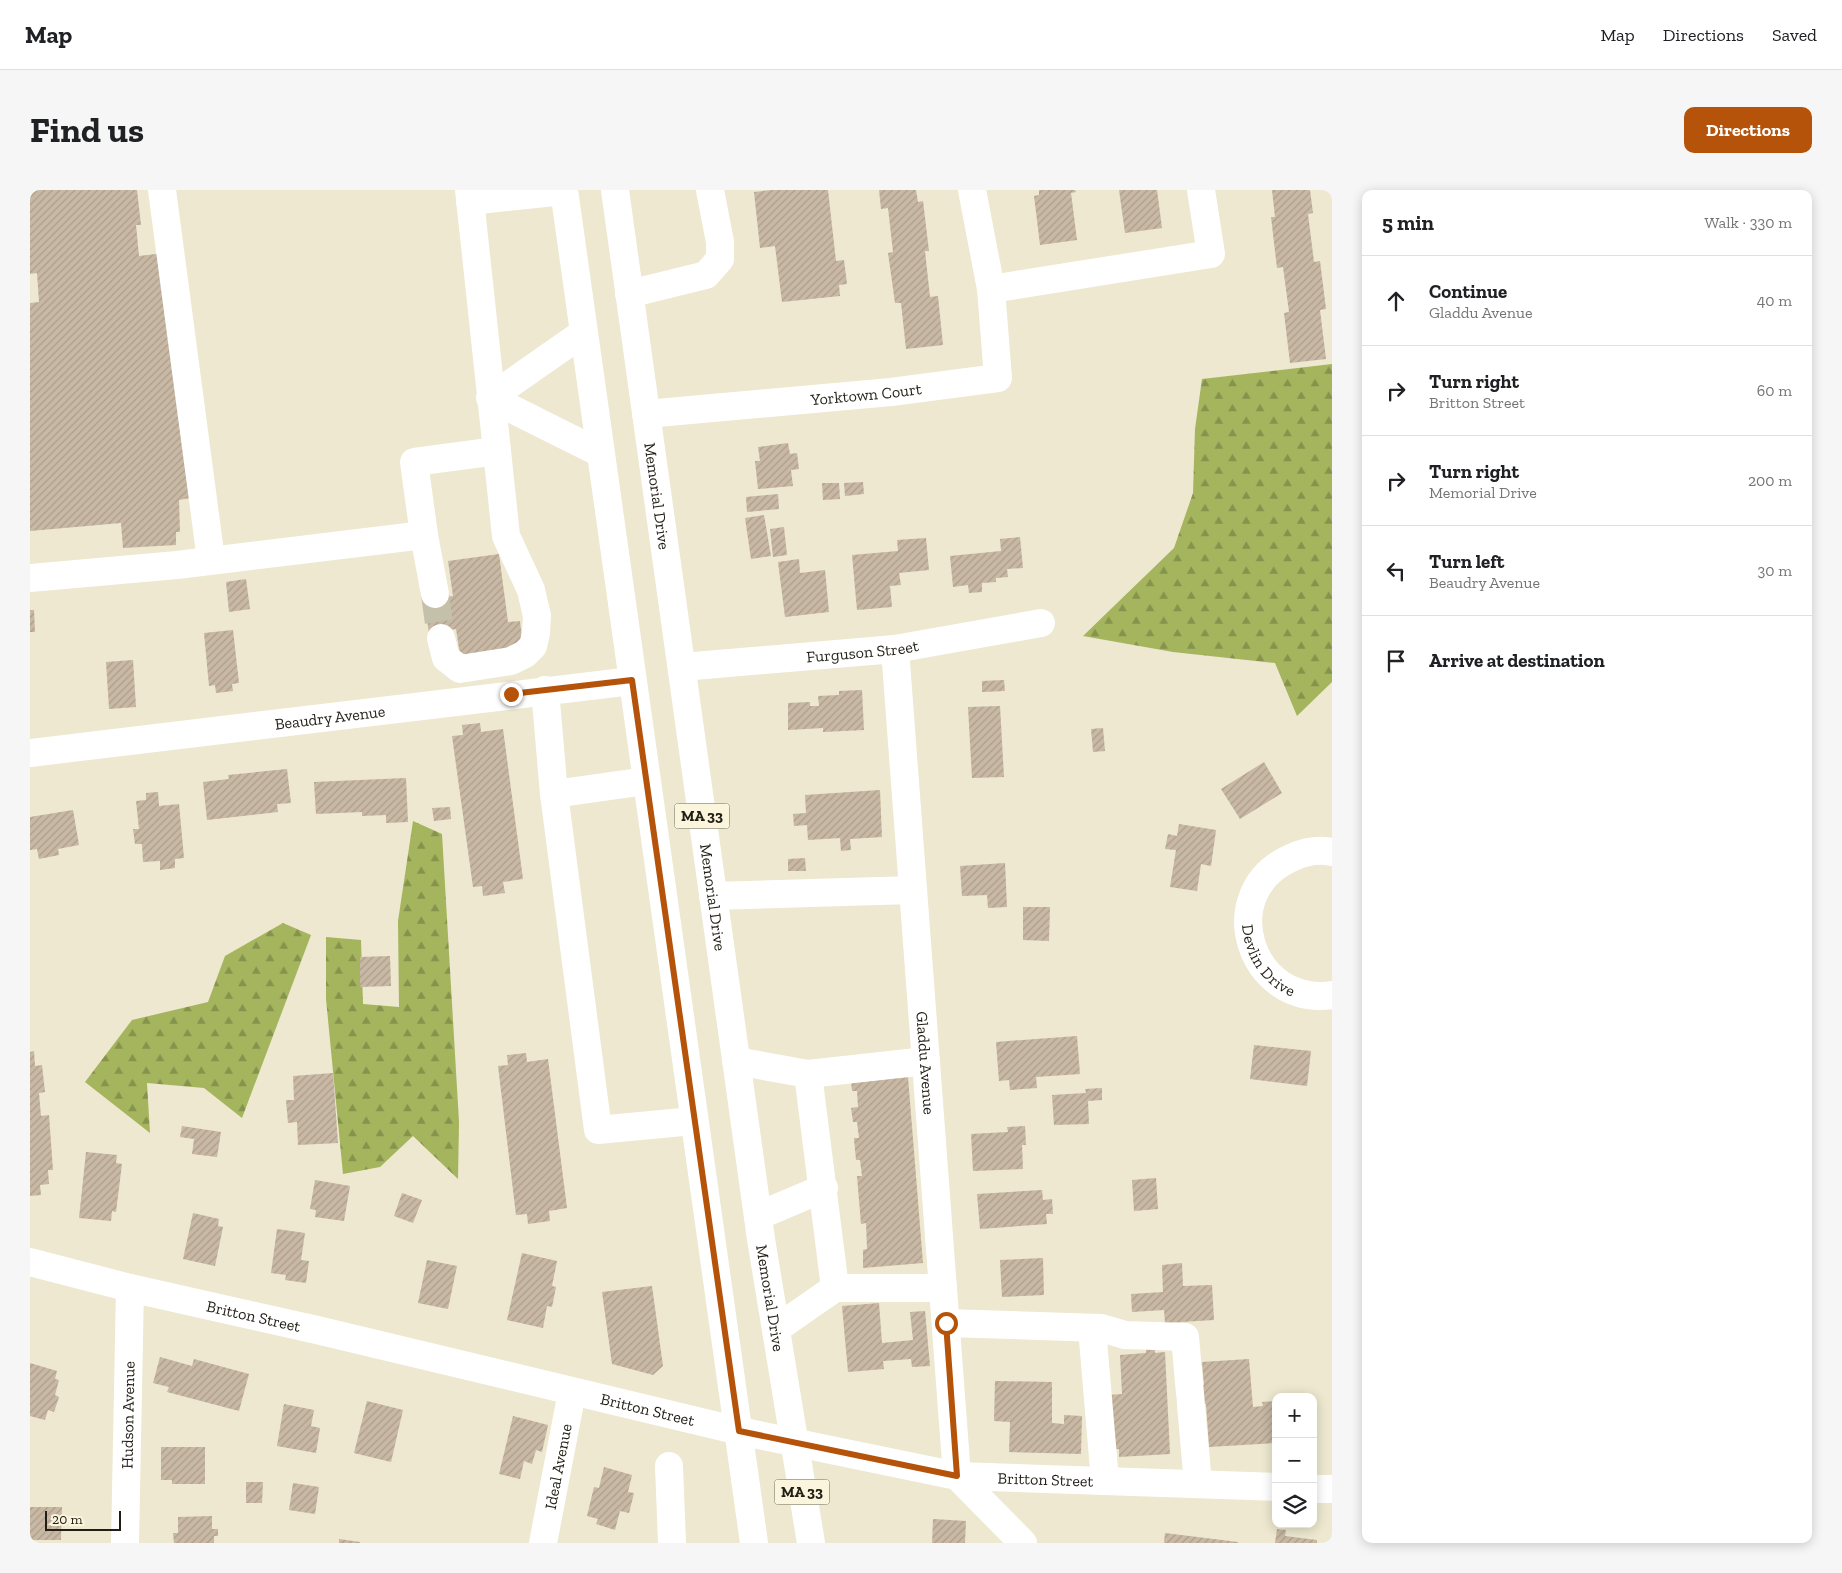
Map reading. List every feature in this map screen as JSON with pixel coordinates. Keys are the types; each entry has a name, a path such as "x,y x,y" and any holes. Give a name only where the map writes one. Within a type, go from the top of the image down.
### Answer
{"street":[{"path":"162,190 211,560"},
{"name":"Memorial Drive","path":"615,190 758,1216 811,1543"},
{"path":"629,294 706,275 720,259 720,242 710,190"},
{"name":"Yorktown Court","path":"646,414 891,392 998,378 991,289 972,190"},
{"path":"991,289 1211,254 1202,190"},
{"path":"441,638 446,658 460,669 469,670 511,661 525,654 533,646 537,616 532,590 506,536 469,196 564,191"},
{"name":"MA 33","path":"564,191 693,1121 754,1543"},
{"path":"490,398 583,333"},
{"path":"490,398 600,453"},
{"path":"435,594 414,462 497,451"},
{"path":"30,578 211,560 424,534"},
{"name":"Furguson Street","path":"682,666 896,649 1041,623"},
{"name":"Gladdu Avenue","path":"896,649 957,1476"},
{"name":"Beaudry Avenue","path":"30,753 632,680"},
{"path":"545,690 554,794 598,1130 693,1121"},
{"path":"554,794 646,781"},
{"name":"Devlin Drive","path":"1332,852 1312,851 1298,854 1273,868 1256,890 1248,918 1251,946 1257,959 1276,981 1301,994 1332,995"},
{"path":"714,896 913,890"},
{"path":"736,1061 808,1074 926,1061"},
{"path":"808,1074 824,1188 835,1288"},
{"path":"758,1216 824,1188"},
{"name":"Britton Street","path":"30,1262 130,1288 317,1330 739,1431 957,1476 1272,1487"},
{"name":"Hudson Avenue","path":"125,1543 130,1288"},
{"path":"776,1329 835,1288 943,1288"},
{"path":"946,1323 1101,1328 1125,1335 1185,1337 1198,1484"},
{"path":"1092,1328 1105,1481"},
{"name":"Ideal Avenue","path":"543,1543 572,1392"},
{"path":"669,1466 672,1543"},
{"path":"957,1476 1023,1543"},
{"path":"1317,1489 1332,1489"}],"green space":[{"path":"1332,364 1332,682 1297,716 1275,663 1173,652 1083,636 1174,548 1193,493 1195,429 1202,379"},
{"path":"413,821 442,834 459,1122 458,1179 413,1136 380,1167 343,1174 326,999 326,937 361,940 363,1004 399,1007 398,921"},
{"path":"283,923 311,935 242,1118 204,1088 147,1083 150,1133 85,1082 132,1020 208,1002 225,956"}],"building":[{"path":"30,190 137,190 141,225 136,225 139,256 164,253 191,498 179,500 180,532 176,532 176,545 123,548 121,523 30,531 30,303 39,302 37,273 30,274"},
{"path":"772,190 828,190 836,261 844,260 847,284 839,285 840,296 782,302 775,246 760,248 754,192"},
{"path":"879,190 916,190 918,202 923,201 929,251 925,251 930,297 938,296 943,345 906,349 901,303 895,303 888,253 893,252 888,208 881,209"},
{"path":"1039,190 1075,190 1076,192 1071,193 1077,240 1040,245 1034,196 1039,195"},
{"path":"1119,190 1157,190 1162,228 1125,233"},
{"path":"1272,190 1310,190 1313,213 1308,214 1314,262 1320,261 1326,309 1320,310 1326,359 1290,363 1284,313 1289,312 1283,267 1277,268 1271,217 1275,217"},
{"path":"788,443 790,454 797,453 799,469 791,470 793,486 758,489 755,461 760,461 758,447"},
{"path":"863,482 864,494 845,496 844,483"},
{"path":"822,483 839,483 840,499 823,500"},
{"path":"778,494 779,509 747,512 746,497"},
{"path":"764,515 771,556 751,559 745,518"},
{"path":"784,527 787,555 773,557 770,529"},
{"path":"1020,537 1023,568 1007,569 1008,577 996,578 996,582 982,583 982,592 969,593 968,585 953,587 950,556 1001,551 1000,539"},
{"path":"926,538 929,570 899,573 901,585 890,586 892,607 857,610 852,555 898,551 897,540"},
{"path":"499,554 508,622 520,621 523,647 460,655 456,629 429,633 424,600 453,596 448,561"},
{"path":"799,559 800,573 825,570 829,612 785,617 778,562"},
{"path":"246,579 250,609 229,612 226,582"},
{"path":"30,610 34,610 35,632 30,632"},
{"path":"233,630 239,683 232,684 233,691 216,693 215,685 209,686 204,633"},
{"path":"133,660 136,707 109,709 106,662"},
{"path":"1004,680 1005,691 982,692 982,681"},
{"path":"862,690 864,730 823,732 823,728 788,730 788,703 810,702 810,706 819,706 818,696 839,695 839,691"},
{"path":"1000,706 1004,777 972,778 968,707"},
{"path":"480,723 481,732 503,729 523,879 503,882 505,893 483,896 482,886 473,887 452,736 463,735 462,725"},
{"path":"1103,728 1105,751 1093,752 1091,729"},
{"path":"1264,762 1282,793 1240,819 1221,789"},
{"path":"287,769 291,803 277,804 278,812 207,820 203,782 229,779 228,775"},
{"path":"406,778 408,822 386,823 386,815 362,816 362,812 316,814 314,782"},
{"path":"880,790 882,837 850,839 851,850 841,851 840,838 808,840 807,825 794,826 793,814 806,813 805,795"},
{"path":"158,792 159,806 179,804 184,858 175,859 175,868 160,870 160,861 143,862 142,844 135,844 133,829 139,829 136,801 146,800 146,793"},
{"path":"450,807 451,819 434,821 432,808"},
{"path":"73,810 79,845 58,849 59,855 39,859 37,849 30,850 30,817"},
{"path":"1179,824 1216,830 1211,866 1201,864 1197,891 1170,887 1176,850 1165,849 1168,834 1177,836"},
{"path":"805,858 806,871 788,871 788,859"},
{"path":"1005,863 1007,907 988,908 987,895 962,896 960,866"},
{"path":"1023,907 1050,907 1049,941 1023,940"},
{"path":"390,956 391,986 360,987 360,957"},
{"path":"1077,1036 1080,1074 1036,1077 1037,1088 1010,1090 1009,1080 999,1081 996,1042"},
{"path":"1254,1045 1311,1051 1307,1086 1250,1079"},
{"path":"34,1051 35,1066 42,1065 45,1092 39,1093 41,1116 49,1115 53,1170 48,1170 49,1184 40,1185 41,1195 30,1196 30,1052"},
{"path":"526,1053 527,1062 548,1059 567,1208 549,1211 550,1221 528,1224 527,1214 516,1215 498,1066 508,1065 507,1055"},
{"path":"333,1073 338,1143 298,1145 297,1122 288,1123 286,1100 294,1100 293,1076"},
{"path":"908,1077 923,1263 863,1268 863,1250 867,1249 866,1223 861,1224 857,1176 862,1176 860,1160 856,1160 854,1138 859,1138 857,1122 853,1122 851,1108 858,1107 857,1091 852,1091 851,1081"},
{"path":"1102,1088 1102,1100 1088,1101 1089,1124 1054,1125 1052,1095 1086,1093 1085,1089"},
{"path":"182,1126 221,1132 217,1157 192,1154 194,1139 180,1137"},
{"path":"1025,1126 1026,1145 1022,1145 1023,1169 973,1171 971,1134 1008,1132 1007,1127"},
{"path":"86,1152 117,1155 116,1163 122,1164 116,1212 112,1211 111,1221 79,1218"},
{"path":"1156,1178 1158,1209 1134,1211 1132,1180"},
{"path":"315,1180 350,1186 344,1221 315,1217 316,1210 310,1209"},
{"path":"1042,1190 1043,1200 1052,1199 1053,1214 1046,1214 1047,1224 980,1229 977,1194"},
{"path":"402,1193 422,1200 413,1223 394,1216"},
{"path":"193,1213 219,1219 218,1226 223,1227 215,1266 183,1259"},
{"path":"277,1229 305,1233 301,1260 309,1261 306,1283 285,1280 286,1275 271,1273"},
{"path":"522,1253 557,1261 552,1286 556,1287 552,1307 547,1306 543,1328 507,1320"},
{"path":"1043,1258 1044,1295 1002,1297 1000,1260"},
{"path":"427,1260 457,1266 448,1309 418,1303"},
{"path":"1182,1263 1183,1286 1212,1285 1214,1320 1165,1323 1164,1310 1132,1312 1131,1294 1163,1292 1162,1265"},
{"path":"652,1286 663,1366 653,1375 612,1364 602,1292"},
{"path":"879,1303 882,1343 913,1340 910,1312 925,1311 930,1366 912,1367 911,1359 883,1361 884,1369 848,1372 842,1306"},
{"path":"1146,1343 1154,1343 1155,1353 1165,1352 1170,1454 1119,1457 1119,1449 1104,1450 1093,1396 1122,1394 1120,1355 1146,1353"},
{"path":"160,1357 192,1366 194,1359 249,1374 239,1411 167,1392 169,1387 153,1383"},
{"path":"1249,1359 1253,1407 1263,1406 1262,1402 1272,1401 1272,1443 1209,1447 1206,1404 1177,1405 1176,1386 1204,1385 1202,1362"},
{"path":"30,1363 57,1371 55,1379 59,1380 55,1395 59,1397 54,1412 48,1410 45,1420 30,1416"},
{"path":"995,1381 1052,1382 1052,1423 1064,1424 1064,1415 1082,1416 1081,1454 1009,1452 1010,1422 994,1421"},
{"path":"367,1401 403,1410 391,1462 354,1453"},
{"path":"284,1404 314,1410 311,1426 320,1428 316,1453 277,1446"},
{"path":"513,1416 548,1425 542,1452 536,1450 532,1464 524,1461 520,1479 499,1474"},
{"path":"161,1447 205,1447 205,1484 172,1484 172,1480 161,1480"},
{"path":"604,1467 632,1475 628,1492 634,1493 629,1513 620,1511 615,1530 596,1524 598,1519 587,1516 594,1487 599,1488"},
{"path":"246,1482 263,1482 262,1503 246,1503"},
{"path":"293,1483 319,1487 315,1514 289,1510"},
{"path":"30,1507 62,1507 61,1540 30,1540"},
{"path":"212,1516 212,1529 218,1529 218,1536 214,1536 214,1543 174,1543 173,1533 178,1533 178,1517"},
{"path":"933,1519 966,1521 965,1543 932,1543"},
{"path":"1277,1529 1286,1530 1285,1536 1317,1540 1317,1543 1275,1543"},
{"path":"1165,1533 1238,1542 1238,1543 1164,1543"},
{"path":"339,1539 360,1542 360,1543 339,1543"}],"tunnel":[{"path":"435,594 441,638"}],"route":[{"path":"511,694 632,680 692,1116 739,1431 957,1476 946,1323"}]}
